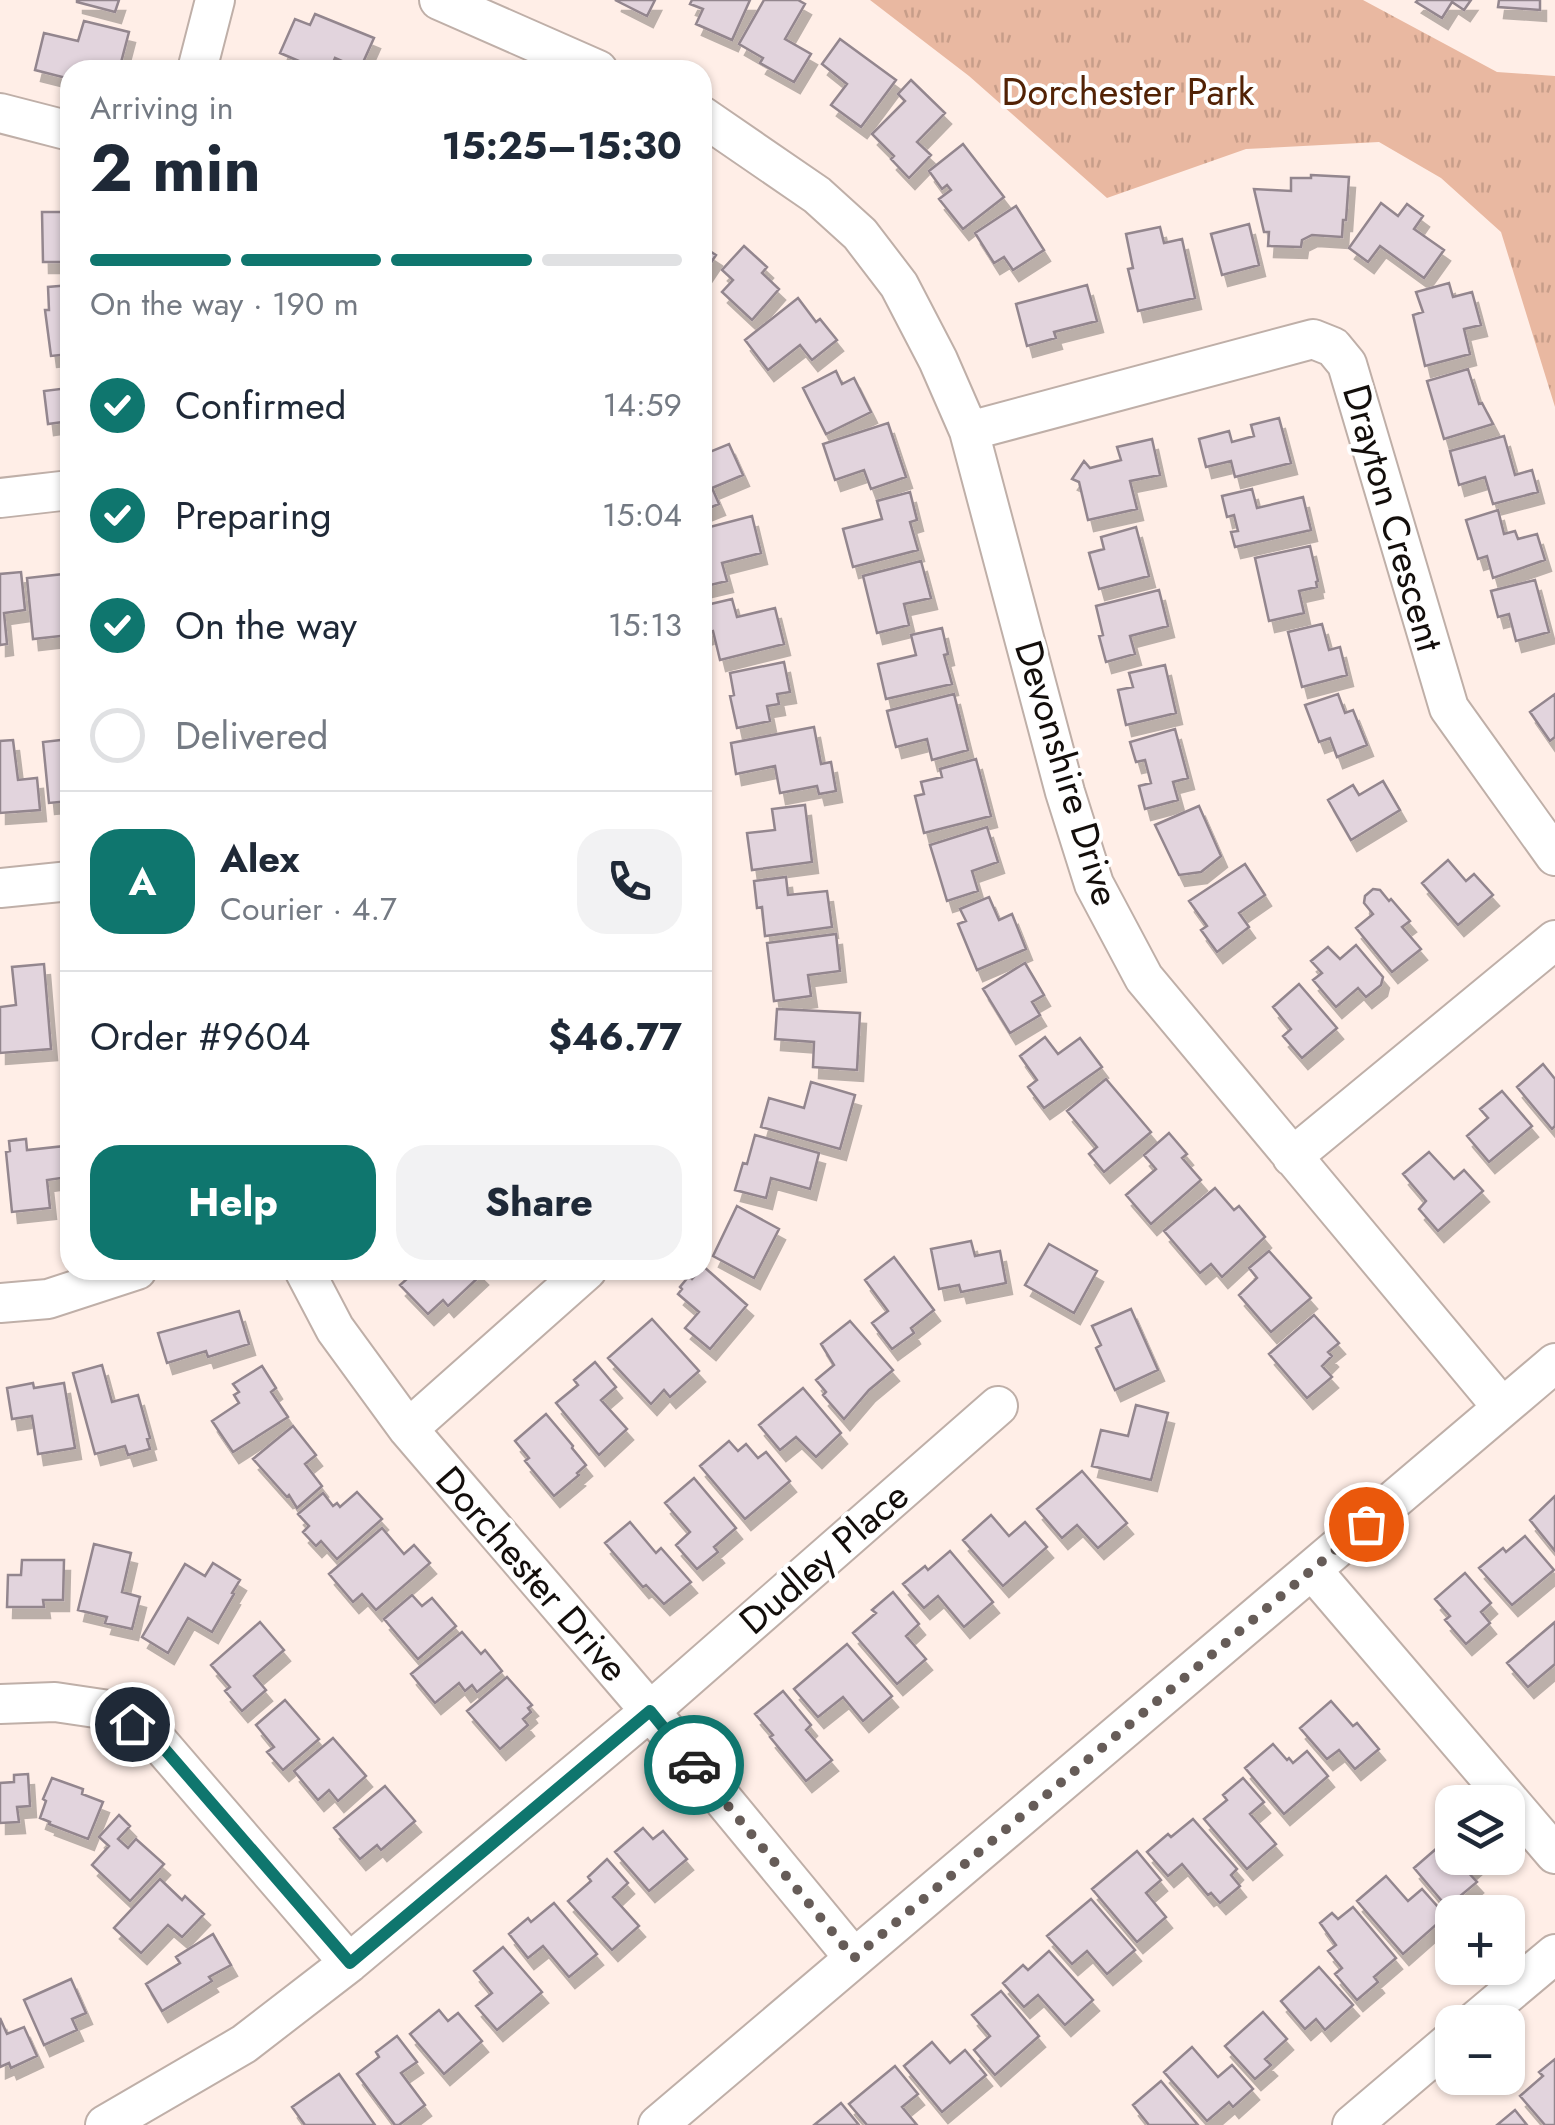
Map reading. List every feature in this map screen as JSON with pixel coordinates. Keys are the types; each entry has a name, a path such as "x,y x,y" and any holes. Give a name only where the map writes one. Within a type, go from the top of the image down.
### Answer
{"street":[{"path":"200,60 215,0"},
{"path":"439,0 575,60"},
{"path":"0,113 60,128"},
{"name":"Devonshire Drive","path":"712,123 817,195 860,234 899,285 938,360 968,431 1065,792 1094,884 1144,978 1502,1408"},
{"name":"Drayton Crescent","path":"968,431 1313,339 1333,347 1347,364 1448,708 1555,856"},
{"path":"0,498 60,491"},
{"path":"0,888 60,881"},
{"path":"1292,1157 1555,940"},
{"path":"0,1303 48,1299 106,1280"},
{"name":"Dorchester Drive","path":"309,1280 335,1328 408,1428 854,1958"},
{"path":"408,1428 576,1280"},
{"path":"658,2125 1555,1363"},
{"name":"Dudley Place","path":"104,2125 244,2044 350,1963 650,1711 998,1406"},
{"path":"1312,1570 1555,1854"},
{"path":"0,1704 55,1702 109,1710 155,1738 350,1963"},
{"path":"1494,2005 1555,1954"},
{"path":"1352,2125 1435,2054"}],"green space":[{"name":"Dorchester Park","path":"870,0 1363,0 1497,72 1555,76 1555,407 1501,232 1441,178 1379,142 1246,149 1107,198 969,76"}],"building":[{"path":"77,0 119,0 115,12"},
{"path":"615,0 655,0 647,16"},
{"path":"692,0 750,0 732,40 696,24 703,9 690,4"},
{"path":"764,0 798,0 805,4 785,39 811,54 794,82 760,63 763,58 739,44"},
{"path":"1418,0 1471,0 1464,10 1452,2 1442,18"},
{"path":"1499,0 1540,0 1540,10 1498,7"},
{"path":"315,14 374,38 364,60 296,60 280,53 295,19 310,25"},
{"path":"84,21 129,32 122,60 60,60 60,76 35,70 44,33 78,41"},
{"path":"840,39 896,80 861,127 831,105 847,84 822,64"},
{"path":"911,80 945,113 917,142 931,155 909,178 872,134 905,101 898,94"},
{"path":"963,144 1004,197 963,229 939,199 951,190 947,185 942,189 929,171"},
{"path":"1349,177 1342,237 1312,235 1302,240 1301,247 1268,246 1269,232 1264,232 1254,189 1291,191 1291,178"},
{"path":"1381,203 1398,216 1407,204 1423,216 1414,229 1444,250 1424,278 1380,246 1368,262 1349,248"},
{"path":"1016,206 1044,250 1013,270 1004,257 994,263 975,233"},
{"path":"42,212 60,212 60,262 43,262"},
{"path":"1249,224 1259,265 1222,275 1211,234"},
{"path":"1160,227 1164,243 1182,239 1195,298 1138,311 1128,269 1133,268 1126,234"},
{"path":"744,246 767,267 762,273 779,289 752,320 722,292 733,280 722,270"},
{"path":"1449,283 1453,297 1472,292 1481,325 1464,329 1470,354 1425,366 1413,315 1423,312 1416,292"},
{"path":"1087,285 1097,321 1054,332 1056,338 1027,346 1016,304"},
{"path":"60,286 60,355 51,356 45,310 49,310 48,287"},
{"path":"798,298 816,322 820,319 837,340 812,360 800,345 768,370 745,340"},
{"path":"1468,369 1479,404 1482,403 1493,424 1444,439 1427,381"},
{"path":"836,371 842,384 854,378 871,412 826,434 803,388"},
{"path":"60,389 60,422 48,424 44,391"},
{"path":"1279,418 1291,463 1235,477 1231,461 1206,467 1199,439 1229,431 1232,442 1254,436 1251,425"},
{"path":"888,423 906,477 871,489 864,470 835,480 823,444"},
{"path":"1504,436 1515,475 1532,470 1538,492 1493,504 1485,477 1459,485 1450,451"},
{"path":"1152,439 1160,475 1130,481 1137,509 1088,520 1079,482 1072,479 1084,461 1090,468 1121,460 1117,447"},
{"path":"729,444 743,475 712,488 712,451"},
{"path":"712,488 719,504 712,507"},
{"path":"1252,489 1257,508 1303,497 1311,530 1235,547 1231,532 1238,531 1234,515 1227,517 1222,496"},
{"path":"910,492 917,520 910,522 918,550 853,567 843,529 882,519 877,501"},
{"path":"1498,510 1504,534 1515,531 1518,539 1537,534 1545,560 1493,578 1487,556 1478,559 1466,520"},
{"path":"752,516 761,553 722,563 727,581 712,585 712,526"},
{"path":"1136,527 1149,576 1099,589 1089,553 1104,549 1101,537"},
{"path":"1310,546 1318,581 1317,587 1299,591 1304,613 1269,621 1255,558"},
{"path":"921,561 931,598 904,604 909,625 877,633 863,576"},
{"path":"21,572 25,610 4,613 7,644 0,645 0,574"},
{"path":"60,574 60,636 33,639 27,578"},
{"path":"1535,580 1549,632 1516,641 1509,614 1498,617 1491,591"},
{"path":"1159,590 1168,626 1130,636 1135,654 1106,662 1096,606"},
{"path":"732,599 737,617 775,608 784,644 720,660 712,631 712,604"},
{"path":"1322,624 1329,650 1340,647 1347,675 1302,687 1288,632"},
{"path":"942,628 952,684 886,699 878,664 916,655 911,635"},
{"path":"784,662 790,692 777,694 779,704 767,706 770,721 737,728 730,673"},
{"path":"1165,665 1176,713 1126,725 1118,690 1133,687 1129,673"},
{"path":"954,694 968,750 932,760 927,739 896,747 887,711"},
{"path":"1338,694 1345,713 1353,710 1367,745 1337,757 1330,738 1319,742 1305,705"},
{"path":"1555,694 1555,737 1550,741 1530,712"},
{"path":"814,727 821,764 831,762 836,791 819,794 817,786 780,793 775,766 736,774 731,743"},
{"path":"1175,729 1188,778 1173,782 1178,800 1145,809 1139,786 1151,783 1145,760 1136,762 1130,742"},
{"path":"13,740 18,780 37,778 40,810 0,813 0,741"},
{"path":"60,740 60,802 49,803 43,742"},
{"path":"976,759 991,816 924,833 915,796 924,794 921,782 942,777 940,769"},
{"path":"1383,781 1400,810 1351,840 1328,800 1353,785 1359,795"},
{"path":"805,805 812,862 752,870 747,833 775,830 772,809"},
{"path":"1199,806 1221,856 1201,872 1179,875 1155,825"},
{"path":"987,827 998,862 972,871 978,891 947,901 930,845"},
{"path":"1448,860 1466,881 1474,874 1493,895 1458,925 1422,883"},
{"path":"1245,864 1265,895 1239,913 1249,927 1217,952 1201,930 1207,926 1189,901"},
{"path":"786,877 788,895 827,891 832,927 765,936 754,881"},
{"path":"1373,889 1391,899 1410,921 1402,927 1421,949 1392,972 1356,928 1373,914 1364,903"},
{"path":"989,897 999,920 1012,914 1026,949 977,970 958,924 966,921 960,909"},
{"path":"836,934 840,971 808,975 811,996 774,1001 767,943"},
{"path":"1356,945 1383,977 1381,985 1366,997 1358,988 1336,1007 1313,980 1322,973 1311,961 1328,947 1340,959"},
{"path":"1025,963 1044,995 1032,1002 1040,1015 1010,1033 983,989"},
{"path":"44,964 51,1049 0,1053 0,1007 16,1005 12,967"},
{"path":"1299,984 1337,1028 1302,1058 1283,1036 1291,1029 1273,1007"},
{"path":"777,1009 860,1013 857,1070 813,1067 814,1042 775,1039"},
{"path":"1045,1037 1058,1054 1080,1038 1102,1067 1044,1108 1028,1087 1037,1080 1020,1056"},
{"path":"1543,1064 1555,1079 1552,1129 1517,1087"},
{"path":"1106,1079 1151,1132 1104,1172 1089,1154 1097,1147 1067,1111"},
{"path":"811,1082 855,1095 840,1149 761,1127 769,1098 804,1108"},
{"path":"1502,1091 1532,1126 1489,1162 1467,1136 1488,1118 1480,1109"},
{"path":"1169,1133 1187,1154 1182,1158 1201,1180 1151,1224 1126,1195 1156,1169 1144,1155"},
{"path":"755,1135 819,1153 810,1189 771,1178 766,1198 735,1190"},
{"path":"26,1139 27,1150 60,1147 60,1178 47,1180 50,1208 12,1212 6,1152 10,1151 9,1141"},
{"path":"1429,1152 1454,1179 1464,1170 1483,1191 1438,1231 1419,1209 1426,1201 1403,1174"},
{"path":"1215,1188 1234,1210 1239,1206 1265,1237 1222,1277 1211,1264 1200,1273 1164,1231"},
{"path":"737,1206 779,1229 754,1278 713,1256"},
{"path":"971,1241 975,1256 1000,1251 1006,1283 961,1292 959,1285 939,1289 931,1249"},
{"path":"1049,1244 1097,1271 1074,1313 1025,1285"},
{"path":"1269,1251 1311,1298 1271,1332 1239,1295 1257,1278 1249,1268"},
{"path":"894,1257 934,1310 911,1328 914,1333 892,1349 872,1323 888,1311 865,1280"},
{"path":"712,1274 747,1305 710,1349 685,1328 699,1312 678,1294 686,1280 712,1280"},
{"path":"406,1280 476,1280 448,1306 443,1300 428,1314 400,1285"},
{"path":"1131,1309 1158,1370 1115,1390 1096,1348 1101,1345 1092,1326"},
{"path":"239,1311 249,1344 208,1357 206,1351 167,1363 158,1333"},
{"path":"1314,1315 1339,1343 1328,1352 1332,1356 1322,1366 1332,1377 1307,1398 1269,1354"},
{"path":"652,1319 699,1371 670,1397 664,1390 651,1404 608,1358"},
{"path":"850,1321 893,1370 844,1419 823,1395 826,1392 816,1380 834,1365 821,1344"},
{"path":"595,1362 616,1387 601,1400 627,1429 599,1455 556,1403 578,1385 574,1380"},
{"path":"102,1365 112,1402 138,1395 150,1449 128,1455 125,1446 95,1454 73,1373"},
{"path":"262,1366 276,1388 271,1392 288,1417 233,1452 212,1421 239,1403 234,1395 239,1392 233,1384"},
{"path":"33,1383 34,1388 64,1383 75,1448 38,1454 32,1416 12,1419 7,1388"},
{"path":"803,1388 841,1433 816,1457 796,1437 780,1450 759,1425"},
{"path":"1136,1405 1168,1413 1151,1480 1092,1466 1101,1430 1128,1436"},
{"path":"546,1414 586,1465 554,1496 525,1461 529,1458 515,1441"},
{"path":"293,1426 316,1455 305,1464 322,1486 297,1508 253,1459"},
{"path":"729,1441 738,1451 746,1444 758,1458 766,1452 790,1481 745,1519 700,1466"},
{"path":"1082,1471 1127,1523 1098,1548 1077,1525 1062,1538 1037,1509"},
{"path":"694,1478 736,1528 714,1547 718,1552 697,1569 676,1545 690,1532 665,1503"},
{"path":"357,1492 382,1519 337,1559 321,1541 316,1546 303,1532 309,1526 298,1514 323,1493 333,1506 337,1503 340,1507"},
{"path":"1555,1496 1555,1551 1530,1520"},
{"path":"991,1515 1009,1536 1025,1522 1047,1547 1003,1586 963,1540"},
{"path":"630,1522 656,1553 661,1548 691,1582 664,1604 646,1585 643,1587 605,1543"},
{"path":"382,1528 404,1554 414,1545 430,1563 376,1610 362,1594 353,1602 329,1574"},
{"path":"1525,1536 1554,1570 1512,1605 1479,1568"},
{"path":"94,1544 131,1553 122,1592 140,1597 132,1629 105,1623 107,1617 78,1610"},
{"path":"950,1551 993,1602 964,1627 938,1596 924,1608 903,1584"},
{"path":"22,1560 64,1560 63,1600 43,1600 44,1607 7,1607 8,1575 21,1575"},
{"path":"213,1563 240,1580 212,1632 188,1618 168,1653 142,1637 185,1564 205,1576"},
{"path":"1465,1573 1491,1603 1481,1612 1490,1623 1466,1644 1445,1620 1450,1616 1435,1599"},
{"path":"893,1592 919,1624 906,1636 926,1659 897,1684 853,1633"},
{"path":"412,1595 422,1606 432,1598 456,1626 418,1659 384,1619"},
{"path":"260,1622 284,1650 254,1676 266,1690 242,1711 225,1691 230,1687 211,1665"},
{"path":"1555,1622 1555,1664 1528,1687 1507,1663"},
{"path":"462,1632 481,1654 485,1650 502,1671 477,1692 472,1685 465,1691 459,1683 435,1703 411,1674"},
{"path":"847,1644 892,1696 863,1721 843,1697 818,1717 794,1689"},
{"path":"507,1677 532,1705 523,1719 528,1725 500,1749 467,1711"},
{"path":"783,1691 811,1725 806,1730 832,1760 806,1781 755,1714"},
{"path":"285,1700 319,1739 283,1770 267,1752 274,1747 256,1725"},
{"path":"1331,1701 1379,1749 1355,1769 1339,1750 1327,1759 1300,1728"},
{"path":"333,1738 366,1776 338,1801 329,1790 318,1800 294,1771"},
{"path":"1273,1744 1293,1763 1307,1751 1328,1776 1284,1814 1245,1768"},
{"path":"28,1774 30,1806 17,1807 19,1822 0,1823 0,1783 14,1782 14,1775"},
{"path":"52,1778 83,1789 82,1794 103,1802 88,1839 40,1818"},
{"path":"1243,1778 1264,1802 1250,1814 1276,1844 1247,1869 1204,1819 1227,1800 1223,1795"},
{"path":"385,1786 415,1821 381,1850 377,1845 360,1859 334,1828"},
{"path":"119,1815 130,1826 118,1839 128,1848 136,1839 164,1864 130,1901 92,1865 109,1846 99,1837"},
{"path":"1193,1819 1237,1869 1231,1875 1240,1886 1220,1903 1211,1893 1208,1895 1182,1864 1168,1876 1147,1852"},
{"path":"643,1828 653,1839 663,1831 687,1859 649,1891 615,1852"},
{"path":"1435,1850 1435,1875 1471,1875 1477,1882 1461,1895 1437,1895 1414,1868"},
{"path":"1137,1851 1161,1880 1146,1893 1166,1917 1137,1942 1092,1889"},
{"path":"607,1859 628,1883 613,1897 639,1926 612,1950 568,1901 591,1881 588,1877"},
{"path":"1386,1876 1408,1901 1422,1889 1435,1904 1435,1926 1403,1954 1357,1901"},
{"path":"160,1879 204,1914 182,1937 168,1925 141,1953 114,1928"},
{"path":"1091,1899 1135,1950 1107,1974 1087,1951 1072,1964 1047,1936"},
{"path":"554,1903 597,1954 569,1977 543,1946 528,1958 509,1934"},
{"path":"1353,1907 1396,1958 1374,1977 1378,1982 1357,2000 1335,1974 1342,1968 1328,1951 1336,1945 1320,1923 1332,1913 1338,1919"},
{"path":"213,1934 231,1965 162,2011 146,1984 180,1963 176,1957"},
{"path":"503,1947 542,1992 497,2030 476,2006 492,1993 474,1971"},
{"path":"1049,1951 1093,2000 1065,2025 1038,1995 1024,2007 1003,1983 1023,1965 1028,1970"},
{"path":"1319,1967 1353,2005 1325,2030 1316,2019 1305,2029 1281,2001"},
{"path":"71,1979 86,2013 72,2019 77,2030 44,2045 24,2000"},
{"path":"1001,1991 1039,2036 995,2075 974,2050 990,2036 972,2015"},
{"path":"439,2010 448,2021 458,2013 482,2041 444,2074 410,2034"},
{"path":"1263,2012 1287,2039 1265,2059 1271,2065 1255,2079 1225,2046"},
{"path":"0,2018 7,2034 24,2027 37,2056 11,2068 9,2063 0,2067"},
{"path":"397,2036 417,2062 401,2073 425,2105 395,2125 357,2074"},
{"path":"932,2042 950,2063 965,2050 986,2075 942,2112 904,2066"},
{"path":"1192,2047 1218,2077 1232,2065 1253,2089 1233,2107 1229,2102 1207,2121 1164,2072"},
{"path":"1555,2059 1555,2125 1545,2125 1520,2096 1543,2076 1539,2072"},
{"path":"895,2066 918,2094 902,2107 917,2125 867,2125 849,2104"},
{"path":"339,2074 375,2125 305,2125 292,2107"},
{"path":"1161,2081 1198,2125 1149,2125 1133,2105"},
{"path":"841,2103 859,2125 814,2125"},
{"path":"1515,2110 1527,2125 1497,2125"}],"way so far":[{"path":"694,1765 854,1958 1366,1524"}],"route":[{"path":"132,1724 155,1738 350,1963 650,1711 694,1765"}]}
